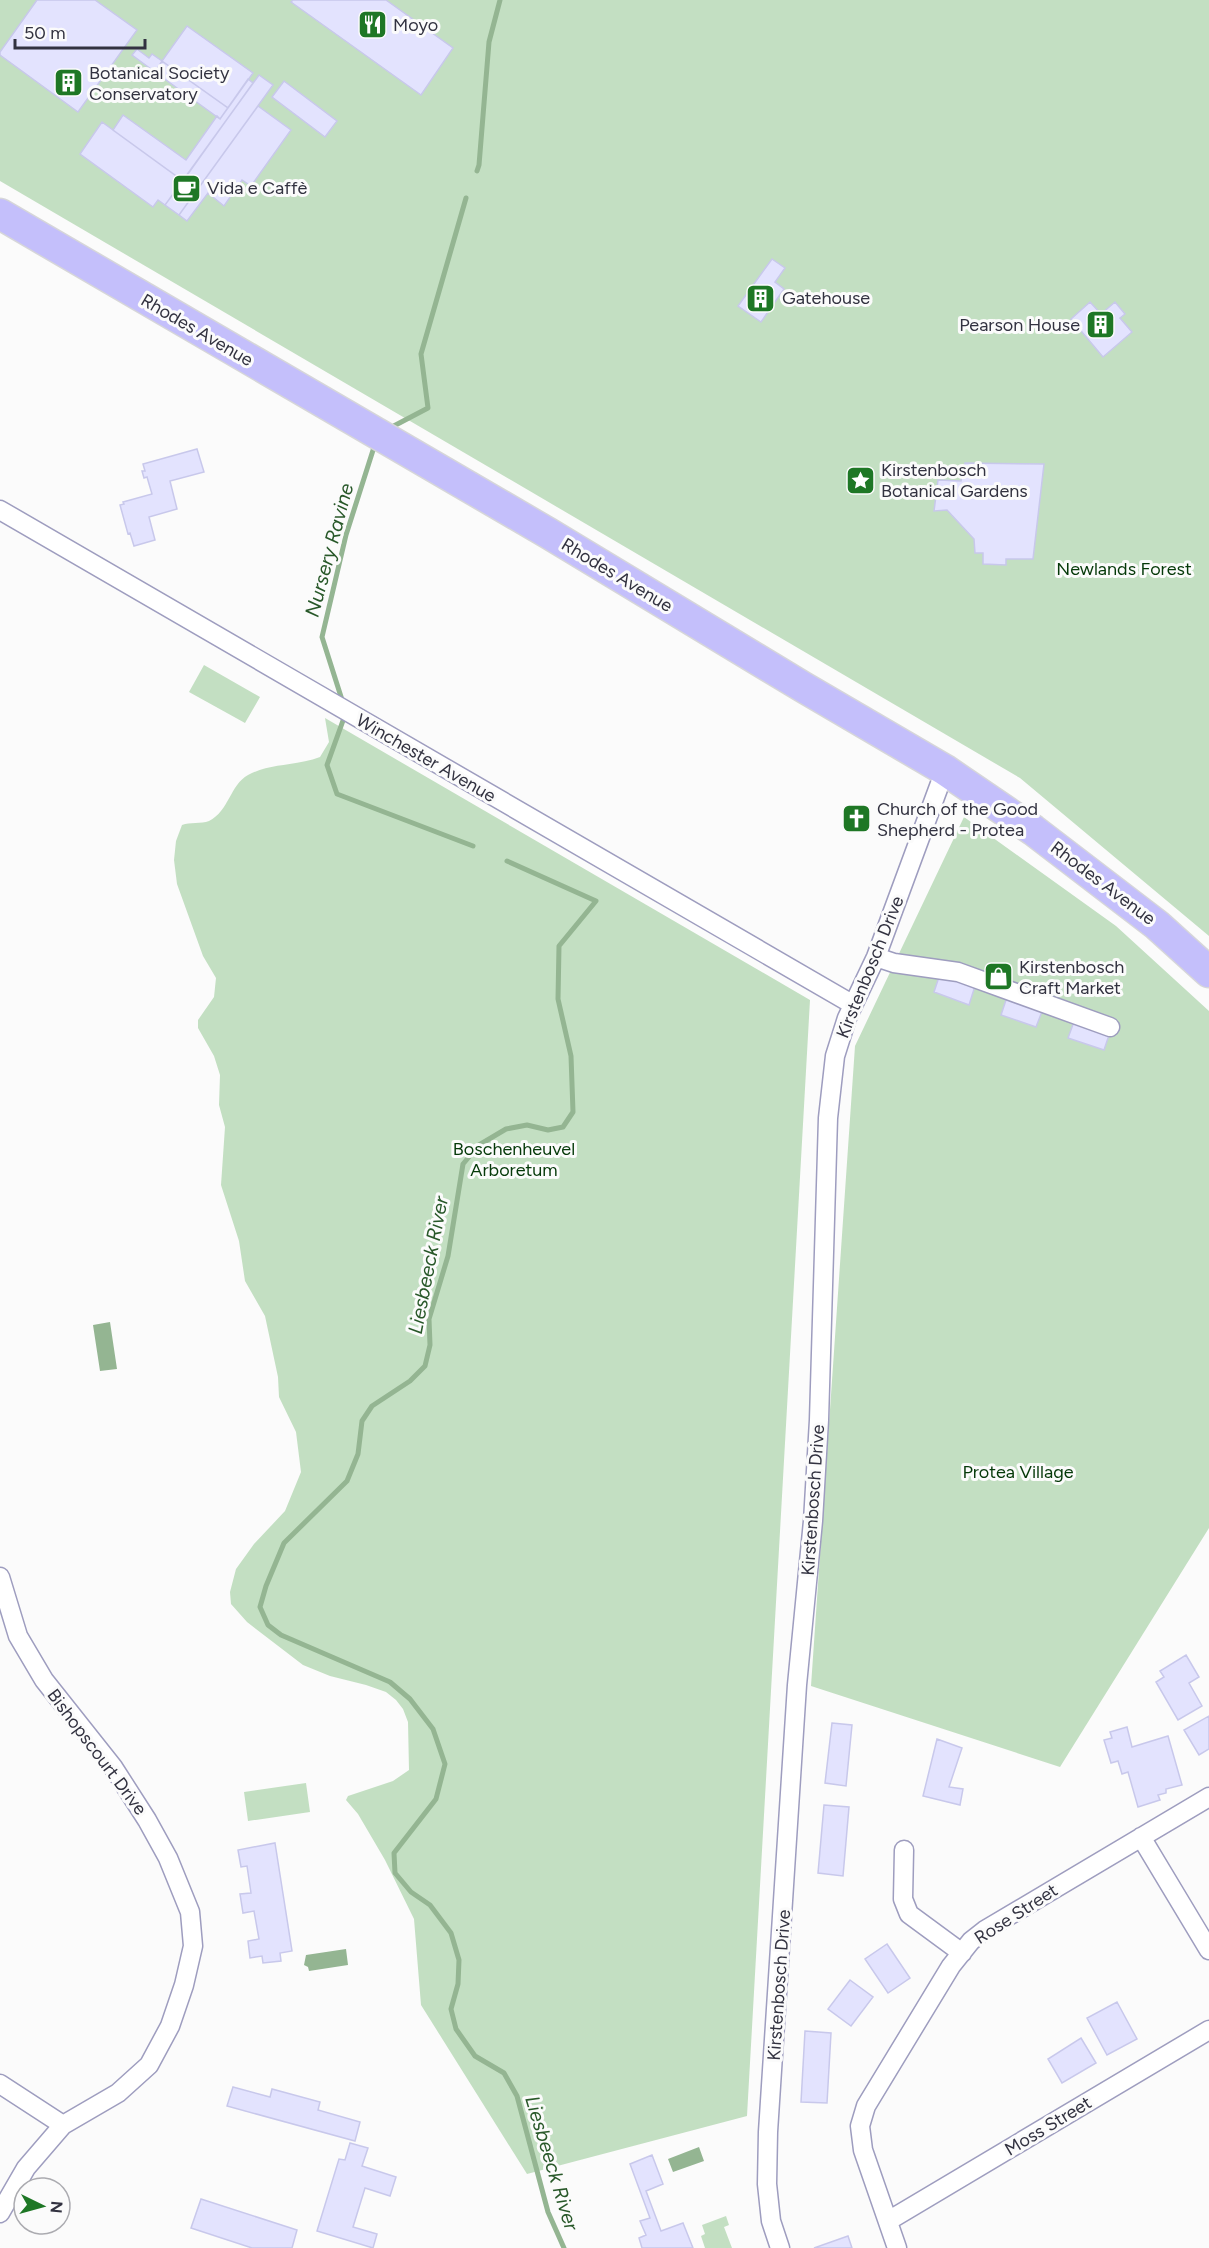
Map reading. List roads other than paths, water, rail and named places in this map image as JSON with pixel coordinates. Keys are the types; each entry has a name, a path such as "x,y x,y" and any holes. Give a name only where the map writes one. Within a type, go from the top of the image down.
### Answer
{"main road":[{"name":"Rhodes Avenue","path":"0,214 548,533 945,770 1033,830 1157,924 1209,972"}],"street":[{"name":"Winchester Avenue","path":"0,510 852,1004"},
{"name":"Kirstenbosch Drive","path":"780,2248 771,2221 767,2184 768,2133 797,1685 813,1521 819,1420 828,1118 835,1056 852,1004 876,957 945,770"},
{"path":"876,957 894,963 958,972 1110,1027"},
{"name":"Bishopscourt Drive","path":"0,1577 18,1636 23,1645 44,1680 113,1767 168,1858 190,1911 193,1946 184,1985 170,2026 149,2065 118,2093 63,2125 26,2168 0,2213"},
{"name":"Rose Street","path":"888,2221 863,2150 861,2119 872,2096 951,1966 971,1941 985,1930 1209,1797"},
{"path":"1141,1837 1209,1950"},
{"path":"904,1850 903,1899 909,1914 962,1953"},
{"name":"Moss Street","path":"888,2221 1209,2031"},
{"path":"0,2084 63,2125"},
{"path":"888,2221 897,2248"}],"waterway":[{"name":"Nursery Ravine","path":"477,171 489,42 500,0"},
{"name":"Nursery Ravine","path":"388,429 428,408 421,354 466,198"},
{"name":"Nursery Ravine","path":"343,703 322,637 346,535 375,444"},
{"name":"Nursery Ravine","path":"345,715 327,765 337,794 473,846"},
{"name":"Liesbeeck River","path":"507,861 596,901 559,946 558,999 571,1056 573,1112 563,1127 548,1130 527,1125 506,1129 479,1145 463,1164 448,1256 429,1319 430,1345 425,1366 410,1381 372,1406 362,1421 358,1454 347,1481 284,1543 260,1607 268,1625 281,1635 390,1682 410,1699 433,1729 445,1764 436,1799 394,1853 395,1873 411,1892 430,1905 451,1933 459,1960 458,1984 451,2009 456,2029 475,2056 504,2073 517,2096 548,2212 564,2248"}],"place":[{"name":"Moyo","path":"372,25"},
{"name":"Botanical Society Conservatory","path":"68,83"},
{"name":"Vida e Caffè","path":"186,188"},
{"name":"Gatehouse","path":"761,298"},
{"name":"Pearson House","path":"1101,325"},
{"name":"Kirstenbosch Botanical Gardens","path":"860,480"},
{"name":"Church of the Good Shepherd - Protea","path":"856,819"},
{"name":"Kirstenbosch Craft Market","path":"998,977"}],"park label":[{"name":"Newlands Forest","path":"1124,569"},
{"name":"Boschenheuvel Arboretum","path":"514,1159"},
{"name":"Protea Village","path":"1018,1472"}]}
